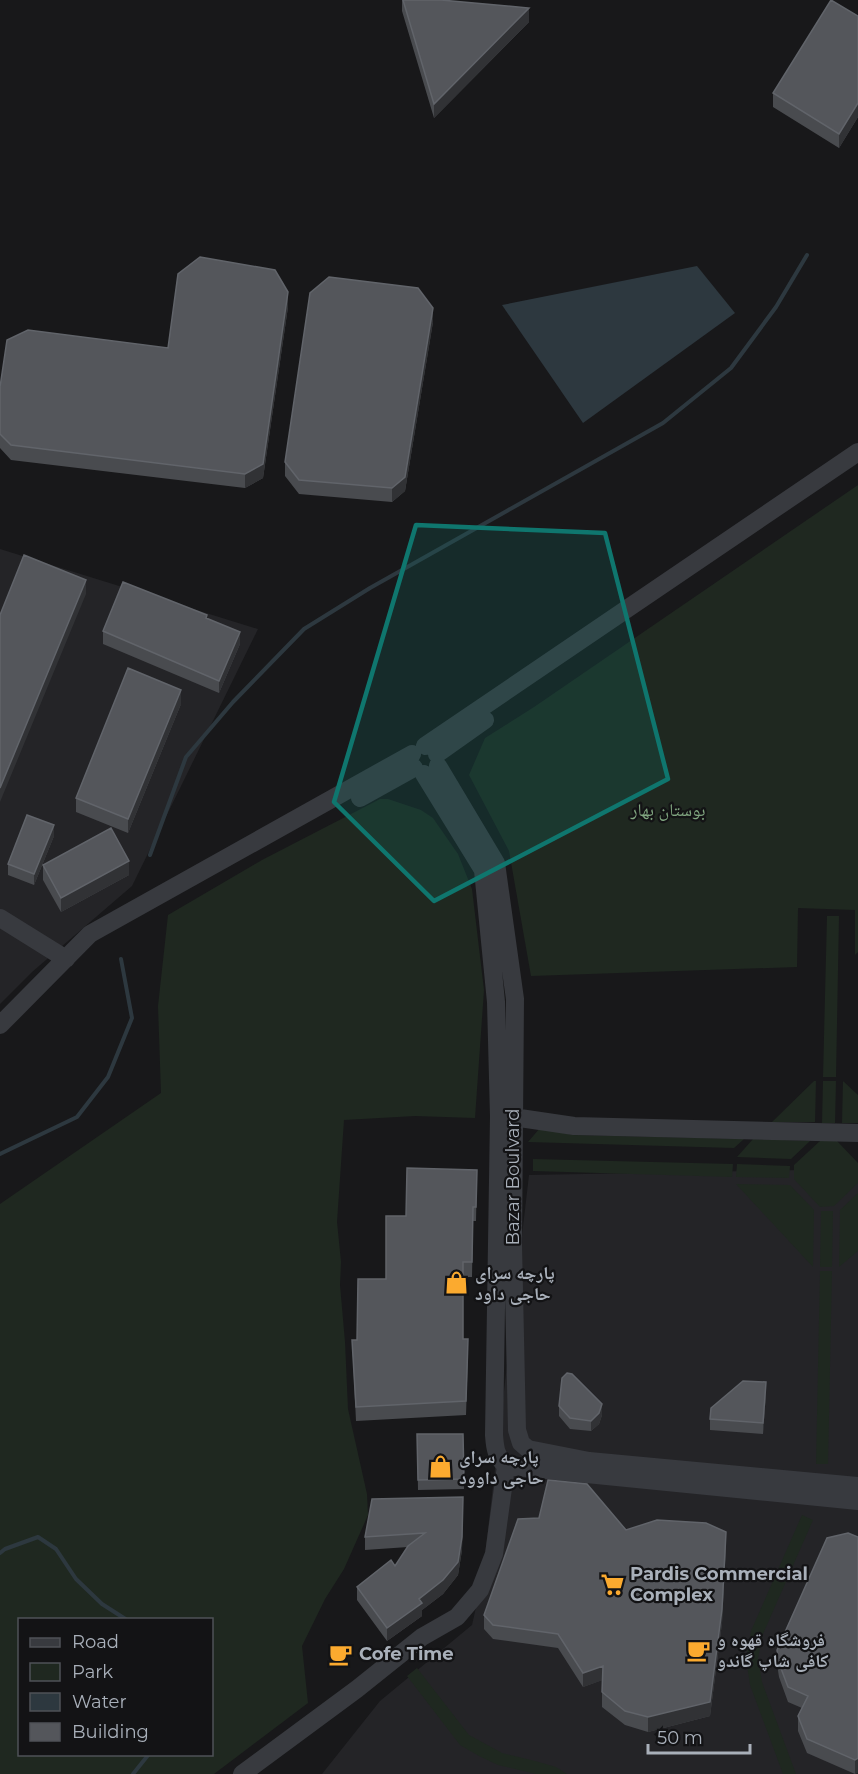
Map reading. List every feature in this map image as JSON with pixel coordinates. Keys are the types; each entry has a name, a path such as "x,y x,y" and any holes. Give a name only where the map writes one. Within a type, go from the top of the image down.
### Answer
{"street":[{"path":"425,760 858,452"},
{"path":"0,1025 66,959 425,760 858,465"},
{"path":"425,760 483,870 496,1002 498,1093 494,1435 498,1458 506,1466 858,1501"},
{"name":"Bazar Boulvard","path":"425,760 496,863 515,999 513,1245 516,1419 521,1443 534,1451 589,1461 858,1486"},
{"path":"0,918 66,959"},
{"path":"513,1117 574,1126 858,1132"},
{"path":"242,1774 357,1689 422,1637 457,1617 480,1590 494,1554 506,1466"}],"highlighted area":[{"path":"416,525 605,533 668,779 434,901 334,802"}],"shaded area":[{"path":"0,549 258,629 132,886 32,972 0,1004"},
{"path":"858,1169 858,1774 322,1774 380,1701 472,1625 482,1581 529,1175"}],"green space":[{"name":"بوستان بهار","path":"858,485 858,952 855,955 855,910 798,908 797,967 531,976 509,851 469,775 485,738 534,707"},
{"path":"380,799 388,799 421,810 433,818 458,854 472,889 484,990 475,1118 415,1116 344,1120 337,1222 341,1262 340,1285 348,1409 367,1494 368,1515 344,1569 325,1599 302,1646 308,1703 214,1774 0,1774 0,1204 161,1093 158,1006 168,915 262,860"},
{"path":"827,916 839,916 836,1077 823,1077"},
{"path":"816,1081 815,1122 772,1122"},
{"path":"823,1081 836,1081 835,1123 822,1123"},
{"path":"843,1081 858,1095 858,1123 842,1123"},
{"path":"540,1128 573,1135 744,1139 734,1148 528,1142"},
{"path":"753,1139 810,1141 791,1159 737,1157"},
{"path":"820,1141 837,1141 858,1163 858,1183 834,1206 820,1207 794,1179 794,1165"},
{"path":"533,1159 733,1164 732,1177 533,1171"},
{"path":"737,1164 790,1166 789,1178 736,1177"},
{"path":"736,1184 790,1185 814,1210 813,1267"},
{"path":"858,1193 858,1251 839,1267 840,1210"},
{"path":"821,1211 833,1211 832,1267 820,1267"},
{"path":"820,1271 832,1271 828,1464 816,1464"},
{"path":"802,1515 813,1520 763,1634 758,1658 762,1682 796,1774 783,1774 750,1685 746,1658 751,1631"},
{"path":"417,1668 469,1735 502,1753 556,1767 567,1774 536,1774 498,1765 460,1745 407,1676"}],"water":[{"path":"697,266 735,313 583,423 502,305"}],"building":[{"path":"403,0 441,0 529,8 434,104"},
{"path":"831,0 858,16 858,103 839,134 773,93"},
{"path":"200,257 275,270 288,292 263,464 245,474 11,445 0,434 0,387 7,340 28,330 168,348 178,274"},
{"path":"329,277 418,288 433,308 405,477 392,488 299,480 285,462 310,293"},
{"path":"24,555 86,580 0,788 0,615"},
{"path":"123,582 207,615 206,618 240,632 219,681 103,631"},
{"path":"128,668 181,690 128,819 76,798"},
{"path":"27,815 54,825 34,874 8,864"},
{"path":"111,828 129,861 61,898 43,865"},
{"path":"407,1168 477,1170 476,1207 473,1207 472,1262 463,1262 463,1339 468,1339 466,1401 356,1407 352,1340 357,1340 358,1279 386,1279 386,1216 406,1216"},
{"path":"567,1373 572,1374 602,1404 599,1413 591,1421 570,1418 559,1406 562,1378"},
{"path":"743,1381 766,1382 763,1423 710,1419 711,1408"},
{"name":"پارچه سرای حاجی داوود","path":"417,1434 463,1434 464,1479 418,1480"},
{"name":"Pardis Commercial Complex","path":"548,1480 587,1484 626,1530 657,1520 706,1523 726,1532 722,1609 710,1702 648,1717 625,1711 602,1692 603,1666 583,1673 558,1634 493,1625 484,1615 518,1519 539,1518"},
{"path":"463,1497 462,1537 458,1562 443,1580 419,1599 422,1603 387,1628 357,1587 391,1560 395,1566 408,1546 425,1533 365,1537 372,1499"},
{"path":"848,1533 858,1537 858,1758 855,1760 807,1739 798,1716 808,1696 788,1687 777,1650 827,1538"}],"waterway":[{"path":"150,855 186,757 233,702 304,629 370,588 663,423 731,368 776,307 807,255"},
{"path":"0,1154 77,1117 108,1077 132,1018 121,959"},
{"path":"0,1553 38,1537 56,1549 76,1579 102,1604 124,1618"},
{"path":"133,1774 147,1756"}],"place":[{"name":"پارچه سرای حاجی داود","path":"457,1283"},
{"name":"پارچه سرای حاجی داوود","path":"441,1467"},
{"name":"Pardis Commercial Complex","path":"612,1584"},
{"name":"فروشگاه قهوه و کافی شاپ گاندو","path":"699,1650"},
{"name":"Cofe Time","path":"341,1654"}]}
